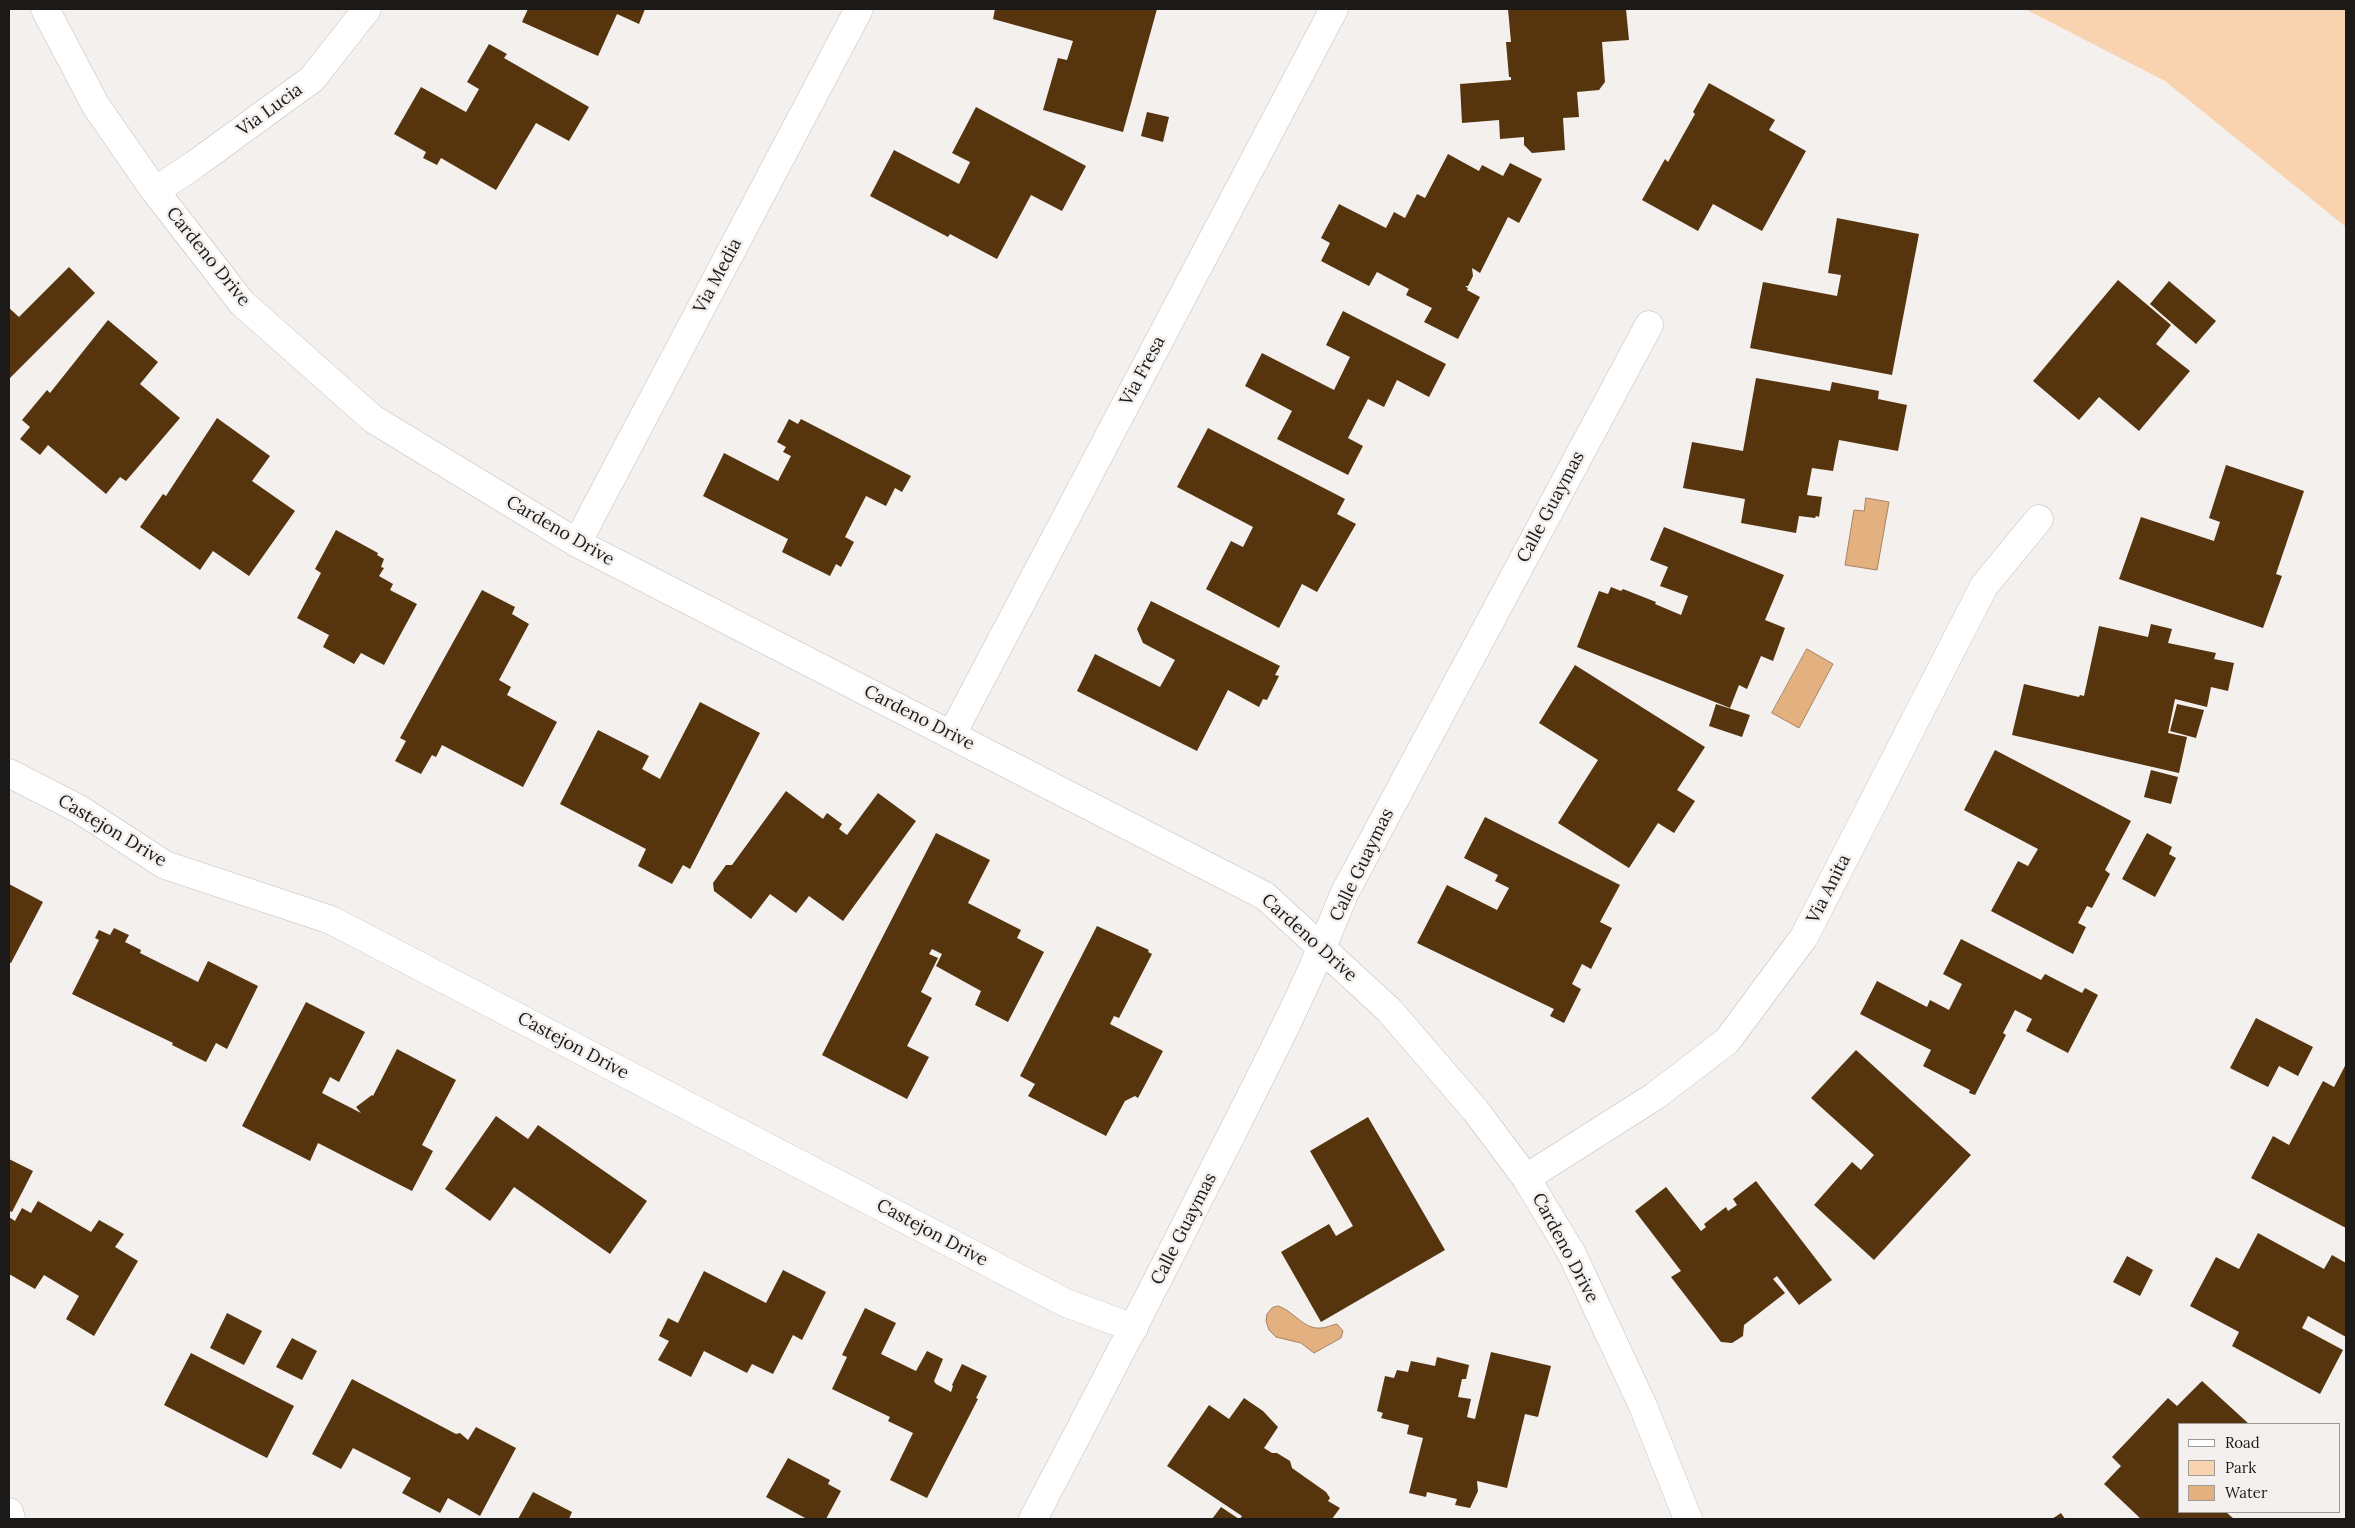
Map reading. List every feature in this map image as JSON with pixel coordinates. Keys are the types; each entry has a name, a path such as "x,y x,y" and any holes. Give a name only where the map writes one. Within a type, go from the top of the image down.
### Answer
{"street":[{"name":"Cardeno Drive","path":"45,9 96,106 155,191 242,303 373,419 577,543 1265,896 1323,949 1389,1010 1476,1110 1526,1178 1576,1263 1643,1406 1688,1519"},
{"name":"Via Lucia","path":"155,191 312,79 366,9"},
{"name":"Via Media","path":"577,543 858,9"},
{"name":"Via Fresa","path":"952,734 1334,9"},
{"name":"Calle Guaymas","path":"1033,1519 1134,1328 1295,1008 1323,949 1344,894 1649,324"},
{"name":"Via Anita","path":"1526,1178 1655,1096 1727,1041 1804,937 1984,586 2038,519"},
{"name":"Castejon Drive","path":"9,773 79,809 165,864 331,920 1066,1303 1134,1328"},
{"path":"9,1512 11,1519"}],"green space":[{"path":"2025,9 2346,9 2346,227 2165,81"}],"water":[{"path":"1866,498 1889,502 1877,570 1845,565 1854,510 1864,511"},
{"path":"1807,649 1833,664 1799,728 1772,713"},
{"path":"1278,1306 1315,1328 1337,1324 1343,1331 1341,1338 1314,1353 1301,1343 1276,1337 1269,1330 1266,1321 1267,1314 1272,1308"}],"building":[{"path":"528,9 645,9 639,24 617,14 598,56 522,22"},
{"path":"995,9 1157,9 1123,132 1043,110 1058,58 1067,60 1073,41 993,19"},
{"path":"1508,9 1626,9 1629,40 1602,42 1605,82 1599,90 1577,92 1579,117 1563,118 1565,150 1532,153 1524,145 1524,137 1500,139 1499,120 1462,123 1460,84 1511,80 1511,77 1509,77 1506,42 1511,42"},
{"path":"489,44 507,54 504,58 589,107 569,141 536,123 496,190 441,158 437,165 423,158 426,152 394,134 421,87 466,112 479,89 467,82"},
{"path":"1709,83 1775,120 1769,130 1806,151 1762,231 1713,204 1698,231 1642,200 1665,159 1668,162 1695,114 1693,112"},
{"path":"976,107 1086,166 1062,211 1031,195 997,259 950,234 948,237 870,196 894,150 959,184 970,162 952,153"},
{"path":"1147,112 1169,117 1163,142 1141,136"},
{"path":"1448,154 1479,171 1482,165 1503,176 1510,163 1542,179 1519,223 1508,217 1480,273 1472,268 1473,276 1468,286 1465,286 1468,288 1467,290 1480,297 1458,339 1424,322 1432,308 1406,295 1409,289 1377,272 1369,286 1321,261 1330,243 1321,238 1339,204 1386,228 1394,212 1405,218 1417,194 1425,198"},
{"path":"1837,218 1919,234 1892,375 1750,348 1763,282 1837,296 1841,275 1828,273"},
{"path":"69,267 95,293 9,379 9,308 19,317"},
{"path":"2118,280 2171,325 2156,344 2190,371 2139,431 2099,397 2079,420 2033,381"},
{"path":"2169,281 2216,321 2196,344 2150,304"},
{"path":"1343,311 1446,364 1429,397 1397,380 1384,407 1368,399 1348,438 1363,446 1348,475 1277,439 1292,411 1245,386 1262,353 1334,390 1350,357 1326,345"},
{"path":"108,320 158,362 140,384 180,418 126,481 120,477 106,494 48,445 40,455 20,439 30,427 22,420 47,390 50,393"},
{"path":"1756,378 1830,391 1832,382 1879,391 1878,399 1907,405 1898,451 1839,440 1833,471 1812,468 1807,495 1822,497 1819,517 1799,516 1796,533 1741,523 1745,499 1683,488 1692,442 1743,451"},
{"path":"217,418 270,456 252,481 295,511 249,576 213,551 200,570 140,527 163,494 166,496"},
{"path":"789,419 798,424 801,419 911,476 902,492 895,488 886,506 866,496 845,537 854,542 841,567 836,564 830,576 782,552 788,539 703,496 724,453 778,481 791,456 783,452 786,447 777,442"},
{"path":"1208,428 1345,499 1337,514 1356,524 1317,592 1302,584 1279,628 1206,589 1231,541 1243,547 1253,527 1177,487"},
{"path":"2226,465 2304,491 2276,574 2282,576 2263,628 2119,579 2141,517 2214,541 2220,522 2209,518"},
{"path":"1664,527 1784,575 1765,620 1785,628 1773,661 1761,656 1747,689 1739,685 1730,708 1577,647 1599,591 1608,594 1611,587 1621,591 1623,589 1656,602 1655,604 1681,615 1688,596 1660,586 1668,567 1650,560"},
{"path":"336,530 378,553 377,555 384,559 381,567 384,568 379,576 393,584 390,590 417,604 384,665 361,653 354,664 323,647 329,635 297,618 321,573 315,569"},
{"path":"482,590 515,607 512,614 529,624 499,680 511,687 507,695 557,722 523,787 442,745 436,757 432,755 421,774 395,761 406,741 400,738"},
{"path":"1151,601 1280,666 1275,675 1279,676 1267,700 1263,699 1259,707 1228,690 1197,751 1077,691 1095,654 1160,687 1175,660 1143,643 1137,629"},
{"path":"2151,624 2172,629 2168,643 2216,653 2214,659 2234,663 2228,691 2211,687 2207,707 2175,699 2168,733 2187,737 2179,773 2012,735 2024,684 2079,697 2080,695 2084,696 2099,626 2148,637"},
{"path":"1575,665 1705,747 1677,790 1695,801 1674,833 1658,823 1629,868 1558,823 1598,760 1539,723"},
{"path":"700,702 760,733 690,869 683,865 672,884 638,866 646,849 560,804 598,730 649,756 642,769 660,779"},
{"path":"1716,704 1750,715 1742,737 1709,726"},
{"path":"2177,704 2204,710 2196,738 2170,731"},
{"path":"1995,750 2131,821 2105,870 2110,874 2092,908 2087,906 2078,923 2086,927 2073,954 1991,911 2018,861 2028,866 2038,849 1964,810"},
{"path":"2151,770 2178,777 2171,804 2144,797"},
{"path":"786,791 823,819 827,813 842,824 839,829 847,835 878,793 916,821 843,921 809,896 796,913 770,894 751,919 714,891 713,883 726,865 732,865"},
{"path":"1485,817 1620,885 1600,922 1612,928 1591,969 1582,964 1572,984 1581,989 1564,1023 1550,1016 1554,1009 1417,943 1447,885 1497,910 1509,888 1495,881 1498,875 1464,858"},
{"path":"936,833 990,860 968,903 1021,930 1017,938 1044,952 1008,1022 975,1005 981,991 936,966 942,954 932,949 929,954 938,958 921,992 932,998 907,1046 929,1057 907,1099 822,1055"},
{"path":"2147,833 2172,847 2169,854 2176,858 2155,897 2122,879"},
{"path":"9,884 43,902 11,963 9,962"},
{"path":"1097,926 1149,950 1148,952 1152,954 1119,1018 1114,1016 1110,1024 1163,1051 1138,1098 1135,1096 1125,1101 1106,1136 1028,1096 1035,1084 1020,1076"},
{"path":"114,928 129,935 125,942 141,950 140,953 198,982 208,961 258,986 227,1049 216,1043 206,1062 172,1045 173,1043 72,994 99,940 95,938 99,930 110,935"},
{"path":"1961,939 2041,980 2045,974 2082,993 2085,988 2098,995 2068,1053 2026,1031 2032,1019 2015,1010 2003,1033 2006,1035 1975,1095 1969,1093 1970,1090 1923,1066 1931,1050 1860,1014 1877,981 1927,1007 1930,1000 1949,1010 1962,984 1943,974"},
{"path":"306,1002 365,1032 339,1082 330,1077 322,1093 361,1113 356,1107 373,1096 397,1049 456,1080 422,1145 433,1151 412,1191 318,1143 310,1161 242,1126"},
{"path":"2256,1018 2313,1047 2298,1076 2279,1066 2268,1087 2230,1068"},
{"path":"1856,1050 1971,1155 1874,1260 1814,1205 1852,1162 1861,1170 1874,1155 1811,1098"},
{"path":"2346,1064 2346,1228 2251,1178 2273,1136 2289,1145 2323,1081 2334,1087"},
{"path":"496,1116 528,1139 538,1125 647,1201 610,1254 514,1187 490,1221 445,1189"},
{"path":"1368,1117 1445,1250 1321,1322 1281,1252 1329,1224 1336,1236 1353,1226 1310,1151"},
{"path":"9,1159 33,1171 12,1212 9,1211"},
{"path":"1756,1181 1832,1280 1799,1305 1777,1276 1773,1279 1785,1293 1744,1325 1743,1336 1732,1343 1721,1342 1671,1277 1681,1271 1635,1211 1666,1187 1701,1231 1706,1227 1704,1224 1726,1207 1728,1211 1737,1205 1733,1199"},
{"path":"38,1201 91,1232 99,1220 124,1234 115,1247 138,1261 94,1336 66,1319 79,1296 44,1275 35,1289 9,1274 9,1217 15,1221 22,1208 31,1213"},
{"path":"2258,1233 2324,1269 2332,1255 2346,1263 2346,1337 2308,1316 2302,1328 2343,1350 2320,1394 2232,1346 2239,1332 2190,1306 2216,1257 2239,1269"},
{"path":"2127,1256 2153,1270 2140,1296 2113,1282"},
{"path":"783,1270 826,1292 802,1340 793,1335 773,1374 752,1364 747,1373 704,1351 691,1377 658,1360 669,1341 659,1336 668,1318 678,1323 704,1271 766,1303"},
{"path":"865,1308 896,1323 881,1354 916,1371 927,1351 943,1359 934,1381 951,1392 952,1385 962,1364 987,1376 976,1398 978,1399 927,1498 890,1480 913,1433 888,1421 890,1417 832,1389 847,1357 842,1355"},
{"path":"227,1313 262,1331 244,1365 210,1348"},
{"path":"292,1338 317,1351 302,1380 276,1367"},
{"path":"1491,1352 1551,1366 1538,1417 1525,1414 1507,1488 1477,1481 1478,1491 1470,1508 1455,1505 1457,1499 1427,1492 1426,1497 1409,1493 1423,1438 1407,1434 1409,1425 1381,1418 1383,1413 1377,1411 1385,1376 1394,1378 1397,1370 1408,1372 1411,1361 1435,1366 1437,1357 1469,1365 1466,1379 1462,1379 1458,1397 1471,1399 1467,1417 1475,1419"},
{"path":"191,1353 294,1406 267,1458 164,1405"},
{"path":"352,1379 456,1434 460,1433 468,1440 476,1427 516,1448 480,1516 448,1498 440,1513 402,1493 411,1478 353,1448 341,1469 312,1454"},
{"path":"2202,1381 2248,1423 2178,1423 2178,1513 2227,1513 2234,1519 2141,1519 2104,1484 2121,1466 2112,1457 2168,1398 2177,1406"},
{"path":"1244,1398 1263,1411 1278,1427 1264,1448 1290,1461 1292,1468 1326,1492 1330,1498 1328,1501 1340,1508 1332,1519 1240,1519 1242,1516 1167,1466 1209,1405 1229,1419"},
{"path":"788,1458 830,1480 828,1484 841,1491 826,1519 807,1519 766,1497"},
{"path":"533,1492 572,1512 569,1519 518,1519"},
{"path":"1221,1507 1239,1519 1212,1519"},
{"path":"2061,1513 2065,1519 2052,1519"}]}
